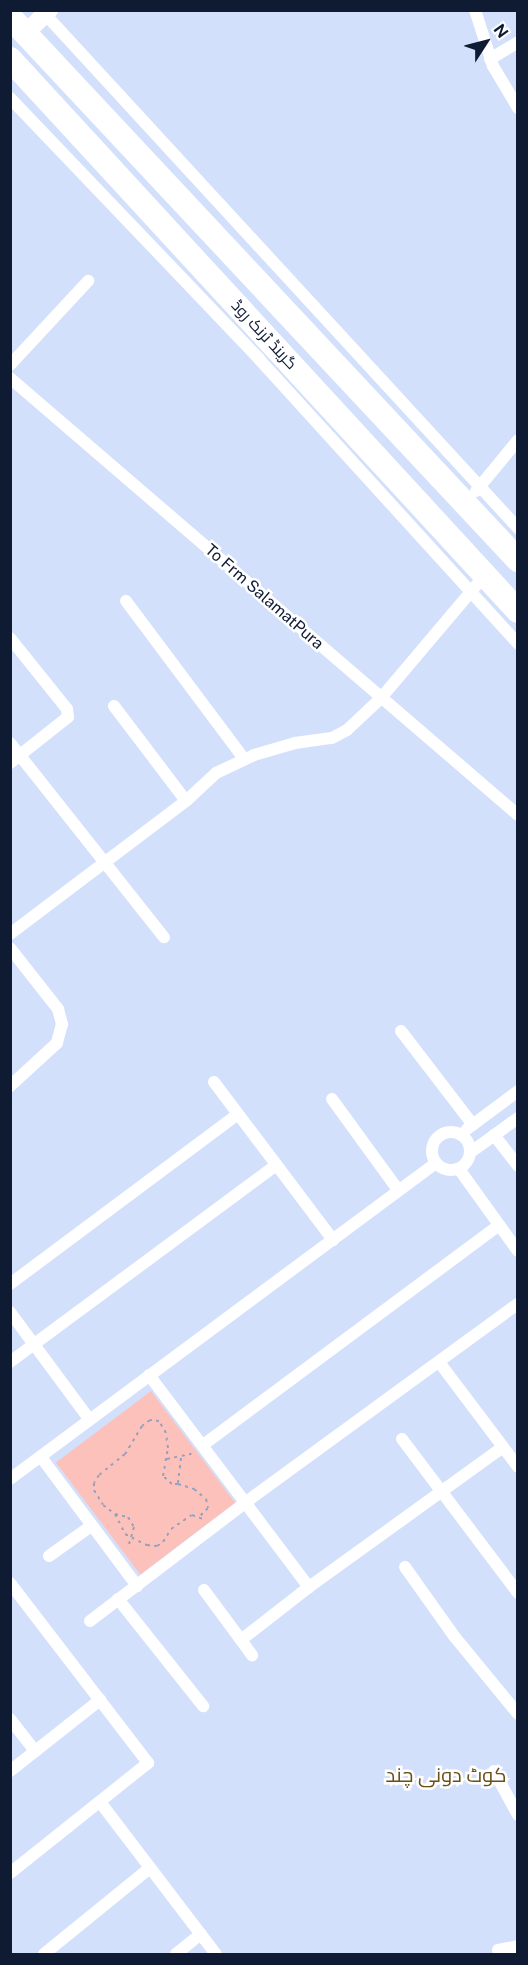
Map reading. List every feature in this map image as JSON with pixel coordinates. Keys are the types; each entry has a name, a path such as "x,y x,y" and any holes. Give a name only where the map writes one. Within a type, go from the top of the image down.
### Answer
{"highway":[{"name":"گرینڈ ٹرنک روڈ","path":"18,25 472,495 518,560"},
{"name":"گرینڈ ٹرنک روڈ","path":"10,59 267,352 478,584 518,611"}],"main road":[{"path":"18,25 47,12"}],"street":[{"path":"475,10 490,59 518,108"},
{"path":"47,12 472,495 518,528"},
{"path":"490,59 518,42"},
{"path":"10,98 267,352"},
{"path":"10,365 88,281"},
{"name":"To Frm SalamatPura","path":"10,378 518,815"},
{"path":"472,495 518,440"},
{"path":"10,934 186,801 216,773 244,759 295,743 332,738 360,720 478,584 518,644"},
{"path":"126,601 244,759"},
{"path":"10,638 67,709 68,717 16,760"},
{"path":"114,705 186,801"},
{"path":"10,743 16,760 105,863 164,937"},
{"path":"10,948 58,1009 62,1024 57,1043 10,1086"},
{"path":"401,1031 473,1125"},
{"path":"214,1083 333,1240"},
{"path":"461,1134 518,1091"},
{"path":"332,1099 398,1190"},
{"path":"10,1284 238,1114"},
{"path":"471,1152 468,1142 461,1134 449,1132 437,1138 432,1150 436,1163 446,1170 459,1169 467,1162 471,1152 518,1118"},
{"path":"494,1135 518,1166"},
{"path":"10,1479 436,1163"},
{"path":"10,1362 276,1165"},
{"path":"459,1169 518,1251"},
{"path":"202,1445 499,1225"},
{"path":"90,1621 246,1502 518,1304"},
{"path":"10,1312 90,1420"},
{"path":"439,1362 518,1467"},
{"path":"149,1375 309,1587"},
{"path":"402,1438 518,1593"},
{"path":"241,1640 309,1587 503,1447"},
{"path":"41,1457 137,1586"},
{"path":"50,1557 91,1526"},
{"path":"405,1567 454,1636 518,1714"},
{"path":"10,1583 148,1763 10,1874"},
{"path":"204,1590 252,1655"},
{"path":"118,1599 203,1706"},
{"path":"10,1771 100,1700"},
{"path":"10,1719 35,1752"},
{"path":"494,1771 518,1815"},
{"path":"100,1802 216,1954"},
{"path":"44,1954 150,1868"},
{"path":"176,1954 201,1934"},
{"path":"498,1950 518,1946"}],"path":[{"path":"129,1545 134,1535 134,1527 128,1517 115,1514 103,1505 94,1490 94,1483 99,1475 125,1454 142,1426 150,1420 159,1421 166,1433 166,1459 163,1476 168,1482 194,1489 206,1499 208,1508 199,1516"},
{"path":"166,1459 181,1458 194,1453 202,1445"},
{"path":"177,1484 181,1458"},
{"path":"115,1514 125,1534 151,1546 163,1542 171,1529 192,1515 199,1516 211,1528"}],"shaded area":[{"path":"151,1391 235,1503 140,1574 56,1463"}],"district":[{"name":"کوٹ دونی چند","path":"446,1775"}]}
